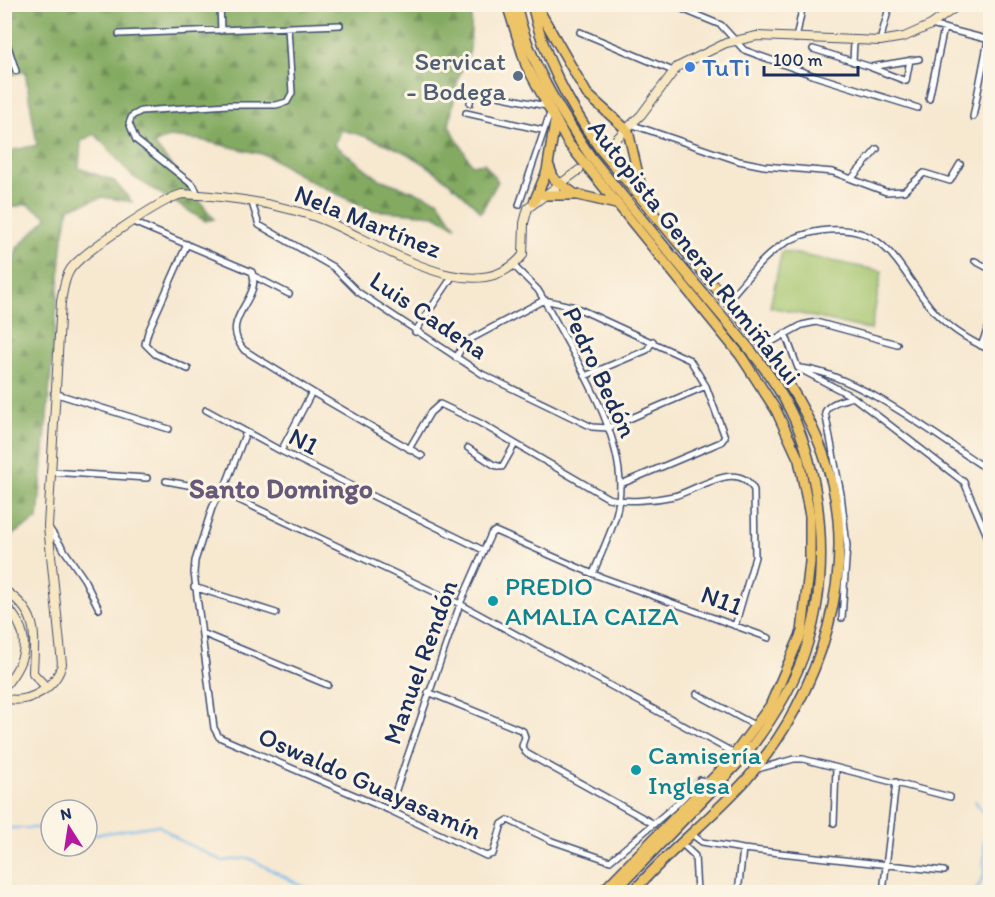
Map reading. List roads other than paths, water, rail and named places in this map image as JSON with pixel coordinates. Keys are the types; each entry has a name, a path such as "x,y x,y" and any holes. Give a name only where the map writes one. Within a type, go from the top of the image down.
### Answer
{"main road":[{"path":"507,4 526,65 555,122 616,204 751,370 781,419 802,468 810,516 810,562 804,624 789,667 770,706 736,754 602,892"},
{"name":"Autopista General Rumiñahui","path":"516,4 530,53 568,123 591,157 770,375 800,433 815,483 818,509 819,564 814,615 807,647 787,693 742,759 614,892"},
{"path":"534,4 587,94 631,128 645,203"},
{"name":"Autopista General Rumiñahui","path":"534,4 544,48 569,102 600,149 764,346 786,379 816,435 836,492 838,546 836,583 820,656 804,693 779,737 753,771 633,892"},
{"path":"610,145 631,128 681,63 733,40 746,36 880,41 904,37 931,25 960,4"},
{"path":"514,266 524,253 526,213 534,202 549,160 555,122"},
{"path":"549,160 552,176 563,183 568,190 578,195 616,204"},
{"path":"534,202 579,170"},
{"name":"Nela Martínez","path":"47,688 56,678 62,664 48,526 49,472 61,302 68,274 75,264 169,198 182,194 252,203 316,217 429,269 452,277 489,278 514,266"},
{"path":"544,195 578,195"},
{"path":"4,590 30,616 36,637 33,673 47,688 24,699 4,698"},
{"path":"4,604 19,623 24,650 18,669 4,687"}],"street":[{"path":"220,4 221,31"},
{"path":"670,4 722,25 744,50 918,108"},
{"path":"796,39 803,4"},
{"path":"880,41 890,4"},
{"path":"119,34 340,25"},
{"path":"931,25 989,40 973,117"},
{"path":"199,196 189,182 136,140 129,123 132,116 141,111 228,105 276,105 287,102 292,93 288,28"},
{"path":"930,99 944,28"},
{"path":"580,32 673,71"},
{"path":"4,34 16,71"},
{"path":"853,62 854,41"},
{"path":"813,49 871,67 906,81 910,60"},
{"path":"871,67 919,58"},
{"path":"470,103 471,94 478,92 548,110 519,205"},
{"path":"466,113 542,130"},
{"path":"631,128 739,161 833,172 877,190 904,191 924,173 950,181 960,164"},
{"path":"852,178 877,149"},
{"name":"Luis Cadena","path":"252,203 259,225 333,267 358,292 456,358 482,374 592,427 608,428"},
{"path":"133,222 248,270 254,276 289,294"},
{"path":"728,300 772,250 785,241 814,231 852,230 879,242 896,259 931,308 950,327 990,350"},
{"path":"187,244 148,332 145,344 155,354 188,369"},
{"path":"975,261 990,269"},
{"name":"Pedro Bedón","path":"514,266 538,290 544,300 585,376 619,458 621,484 619,501 593,574"},
{"path":"254,276 253,285 235,327 238,343 244,350 422,456"},
{"path":"415,332 452,277"},
{"path":"456,358 465,342 544,300 575,307 654,341 690,360 706,386 725,437 721,442 621,484"},
{"path":"764,346 785,333 816,322 897,344"},
{"path":"981,346 990,323"},
{"path":"785,333 798,368 853,397 964,482 989,540 990,597"},
{"path":"585,376 647,350 654,341"},
{"path":"798,368 811,369 853,383 990,471"},
{"path":"608,428 706,386"},
{"path":"281,452 312,392"},
{"path":"54,393 169,429"},
{"path":"842,618 847,546 836,492 825,412 827,407 853,397"},
{"path":"409,449 430,413 440,404 608,498 619,501 672,496 704,483 731,476 750,483 754,490 755,557 735,626"},
{"name":"N1","path":"206,410 281,452 483,550"},
{"path":"246,432 225,487 220,491 195,561 194,587 202,633 328,685"},
{"path":"468,448 494,465 502,467 515,444"},
{"path":"49,472 147,478"},
{"path":"166,481 220,491 460,604 736,754"},
{"path":"48,526 84,579 99,609"},
{"name":"Manuel Rendón","path":"389,810 460,604 483,550 495,531"},
{"name":"N11","path":"495,531 593,574 769,638"},
{"path":"194,587 276,613"},
{"name":"Oswaldo Guayasamín","path":"202,633 214,728 219,737 389,810 486,856 493,854 502,824 508,820 602,860 613,860 654,825"},
{"path":"428,692 523,731 525,737 522,746 526,753 654,825 700,780 710,782"},
{"path":"697,694 756,726"},
{"path":"753,771 794,759 950,796"},
{"path":"834,823 836,768"},
{"path":"883,892 896,782"},
{"path":"690,833 702,842 742,849 944,871"},
{"path":"680,843 695,856 697,892"},
{"path":"738,892 742,849"}],"waterway":[{"path":"975,801 985,815 988,827 984,843 984,876 975,892"},
{"path":"99,834 158,825 181,841 223,861 249,858 313,892"},
{"path":"4,828 39,828"}],"place":[{"name":"TuTi","path":"690,67"},
{"name":"Servicat - Bodega","path":"518,76"},
{"name":"PREDIO AMALIA CAIZA","path":"493,601"},
{"name":"Camisería Inglesa","path":"636,770"}],"district":[{"name":"Santo Domingo","path":"281,488"}]}
